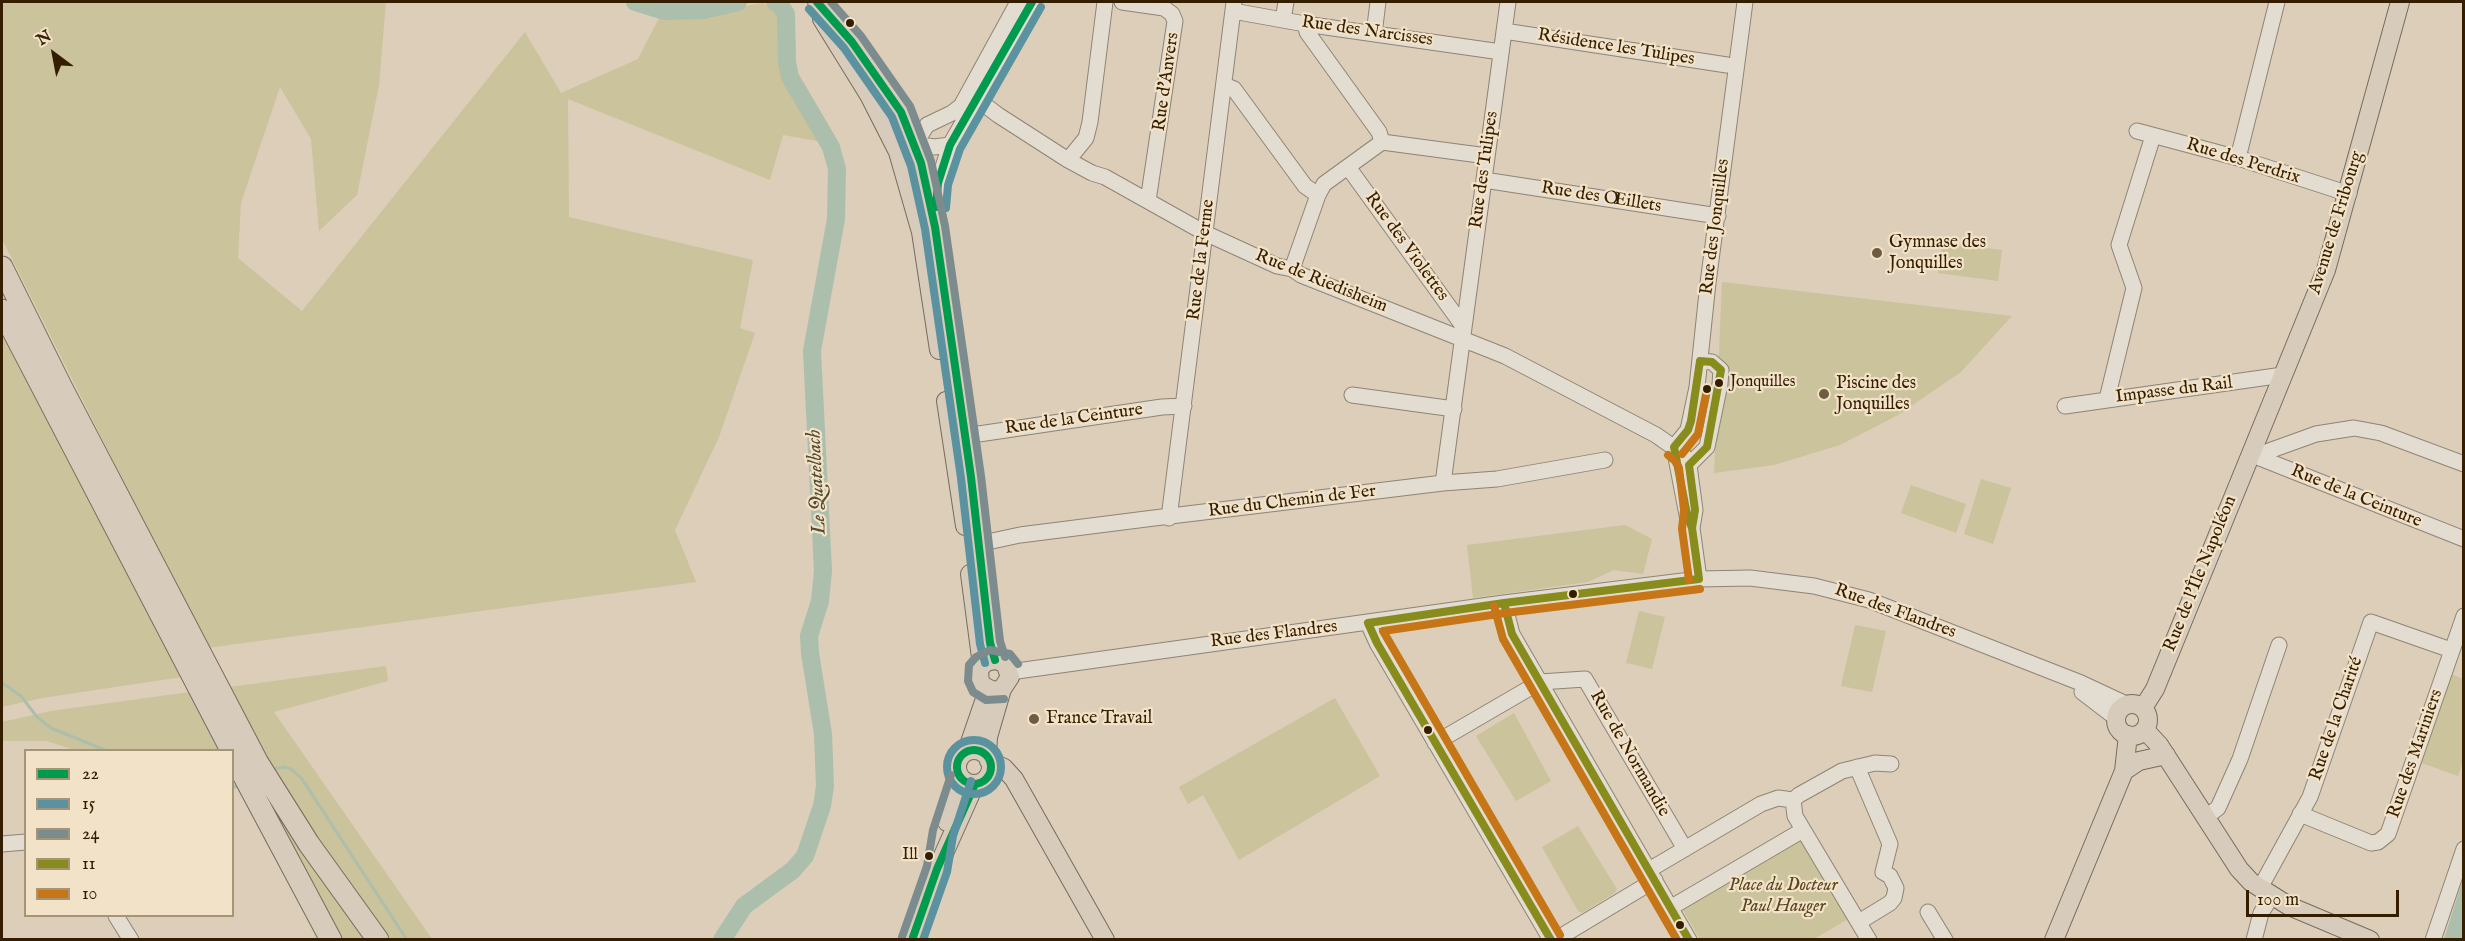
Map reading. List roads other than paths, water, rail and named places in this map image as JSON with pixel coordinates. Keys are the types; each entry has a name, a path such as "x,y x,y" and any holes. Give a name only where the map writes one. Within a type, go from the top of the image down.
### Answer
{"highway":[{"path":"2,267 241,760"},
{"path":"2,310 241,760 262,789 309,844 378,939"},
{"path":"262,789 331,939"}],"main road":[{"path":"815,2 877,78 901,112 915,144 928,189 935,227 958,437 990,644 989,662 978,679 984,687 986,696 967,752"},
{"path":"815,2 825,26 880,114 898,152 921,232 958,437"},
{"name":"Avenue de Fribourg","path":"2253,446 2326,270 2349,194 2352,170 2400,2"},
{"path":"2349,194 2362,172 2410,2"},
{"name":"Rue de l'Île Napoléon","path":"2128,710 2155,688 2253,446"},
{"path":"912,939 937,869 943,833 980,771 1002,689 1009,682 1010,672 1005,663 989,662"},
{"path":"984,687 993,691 1002,689"},
{"path":"2057,938 2124,771 2136,733 2148,721 2128,710 2120,730 2136,733 2166,755 2239,869 2266,892 2370,939"},
{"path":"980,771 978,751 963,754 957,763 980,771 1010,773 1105,939"},
{"path":"2124,771 2139,761 2166,755"}],"street":[{"path":"935,227 938,183 950,146 1018,2"},
{"path":"898,152 915,144 927,125 952,113 973,96 1032,2"},
{"path":"1068,160 1086,138 1090,122 1105,2"},
{"name":"Rue d'Anvers","path":"1122,2 1164,8 1172,14 1176,21 1148,201"},
{"path":"1283,20 1286,2"},
{"path":"1374,34 1378,2"},
{"name":"Rue des Tulipes","path":"1443,483 1508,2"},
{"name":"Rue des Jonquilles","path":"1674,447 1688,430 1700,361 1745,2"},
{"path":"2238,158 2277,2"},
{"name":"Rue des Narcisses","path":"1234,6 1305,24 1501,52"},
{"name":"Rue de la Ferme","path":"1169,518 1234,6"},
{"path":"1305,24 1307,32 1379,132 1382,142"},
{"name":"Résidence les Tulipes","path":"1504,31 1727,65"},
{"path":"1224,85 1234,89 1305,186 1318,195"},
{"name":"Rue de Riedisheim","path":"973,96 1068,160 1105,177 1205,233 1277,266 1292,269 1301,275 1437,329 1463,332 1656,435 1683,454 1689,465"},
{"name":"Rue des Perdrix","path":"2137,131 2238,158 2349,194"},
{"path":"2107,399 2134,288 2119,245 2153,136"},
{"path":"1292,269 1324,184 1382,142 1487,156"},
{"path":"915,144 934,147 950,146"},
{"name":"Rue des Violettes","path":"1348,167 1449,307 1463,332"},
{"name":"Rue des Œillets","path":"1484,180 1718,216"},
{"path":"1437,329 1449,307 1467,300"},
{"path":"1692,528 1695,510 1689,465 1707,447 1721,370 1712,362 1700,361"},
{"name":"Impasse du Rail","path":"2065,406 2283,375"},
{"path":"1352,395 1454,409"},
{"name":"Rue de la Ceinture","path":"958,437 1162,407 1184,406"},
{"path":"2253,446 2266,452 2316,434 2354,428 2381,434 2463,464"},
{"name":"Rue de la Ceinture","path":"2253,446 2463,539"},
{"path":"1674,447 1687,515 1692,528 1699,579"},
{"name":"Rue du Chemin de Fer","path":"973,545 1020,535 1443,483 1497,479 1605,460"},
{"name":"Rue des Flandres","path":"1010,672 1504,603 1699,579 1768,579 1852,594 1896,610 2060,676 2091,698 2128,710"},
{"path":"1504,603 1509,627 1689,939"},
{"name":"Rue des Mariniers","path":"2300,814 2371,843 2378,842 2388,834 2463,616"},
{"name":"Rue de la Charité","path":"2254,939 2266,892 2300,814 2310,797 2371,622 2451,650"},
{"path":"1368,623 1435,743 1553,939 1652,875 1684,849 1761,804 1778,798 1793,801"},
{"path":"2206,817 2218,808 2240,759 2278,645"},
{"name":"Rue de Normandie","path":"1435,743 1540,682 1578,678 1587,681 1684,849"},
{"path":"1793,801 1799,795 1842,771 1875,763 1891,764"},
{"path":"1857,767 1890,844 1883,873 1890,876 1896,888 1894,898 1890,903 1859,922"},
{"path":"1793,801 1795,816 1869,939"},
{"path":"1670,908 1803,830"},
{"path":"2,844 24,842"},
{"path":"2433,939 2463,849"},
{"path":"1929,912 1945,939"},
{"path":"117,917 131,939"}],"waterway":[{"name":"Le Quatelbach","path":"635,2 664,11 704,10 738,2"},
{"name":"Le Quatelbach","path":"722,940 744,906 793,870 805,856 822,806 825,786 823,734 809,636 820,601 823,571 812,351 836,219 837,169 831,147 790,77 787,62 786,14 775,2"},
{"path":"2,683 21,696 37,717 51,728 103,749"},
{"path":"272,769 284,767 291,769 302,779 407,940"},
{"path":"234,787 240,785"}],"place":[{"name":"Gymnase des Jonquilles","path":"1877,253"},
{"name":"Jonquilles","path":"1719,383"},
{"name":"Piscine des Jonquilles","path":"1824,394"},
{"name":"France Travail","path":"1034,719"},
{"name":"Ill","path":"929,856"}],"park label":[{"name":"Place du Docteur Paul Hauger","path":"1783,896"}]}
